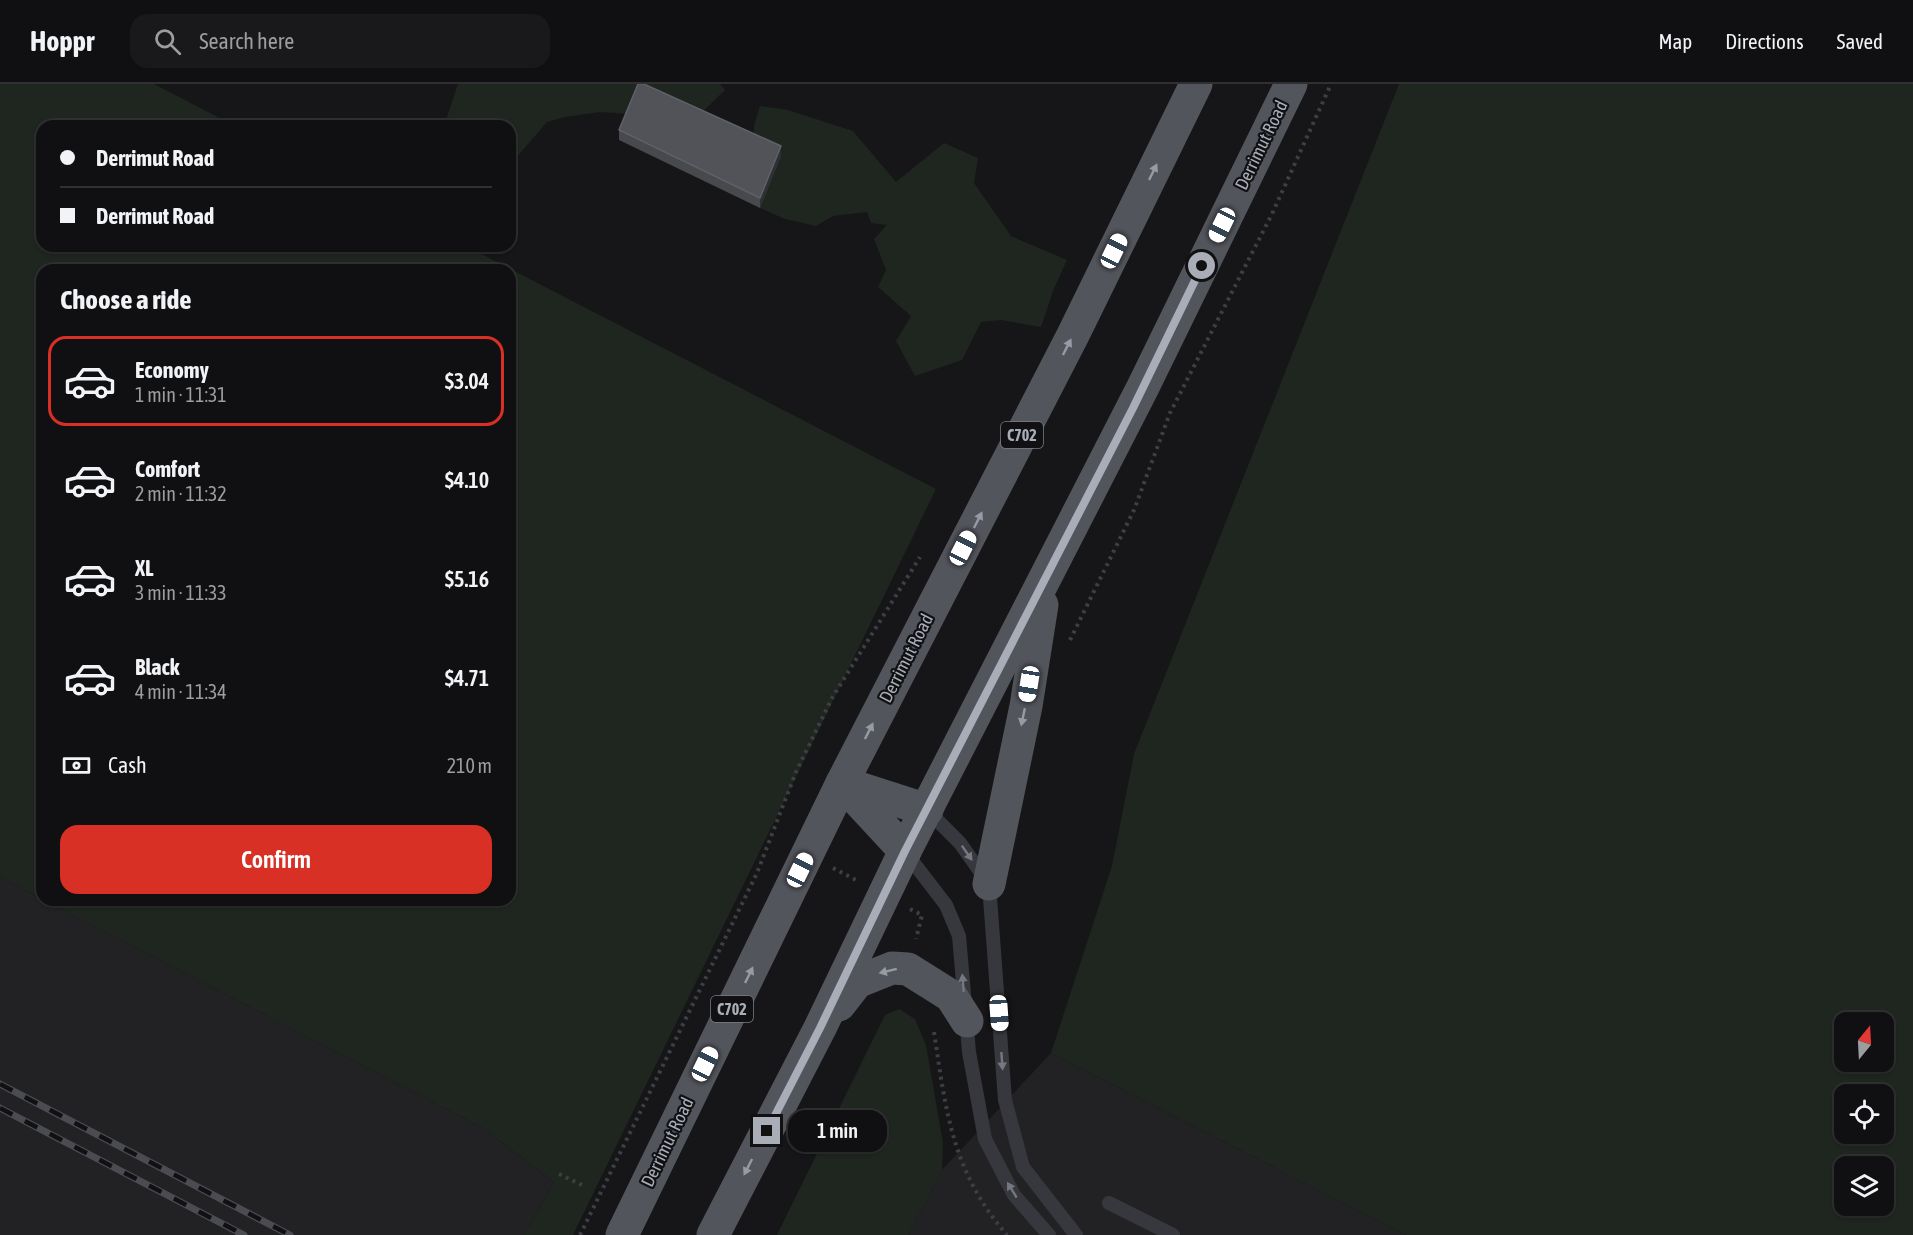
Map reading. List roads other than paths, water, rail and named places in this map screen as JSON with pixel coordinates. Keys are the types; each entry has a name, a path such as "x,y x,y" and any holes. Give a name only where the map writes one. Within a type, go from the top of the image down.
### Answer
{"main road":[{"name":"Derrimut Road","path":"622,1235 842,783 1073,335 1196,84"},
{"name":"Derrimut Road","path":"713,1235 820,1028 905,851 1138,397 1291,84"},
{"path":"989,884 1026,706 1047,576"},
{"path":"842,783 927,810"},
{"path":"842,783 905,851"},
{"path":"820,1028 857,982 892,968 908,969 951,996 967,1021"}],"lane":[{"path":"927,810 960,843 989,884 1005,1100 1023,1167 1076,1235"},
{"path":"905,851 946,905 959,936 967,1021 984,1139 1014,1195 1049,1235"},
{"path":"1109,1203 1173,1235"}],"railway":[{"path":"0,1084 290,1235"},
{"path":"0,1108 244,1235"}]}
